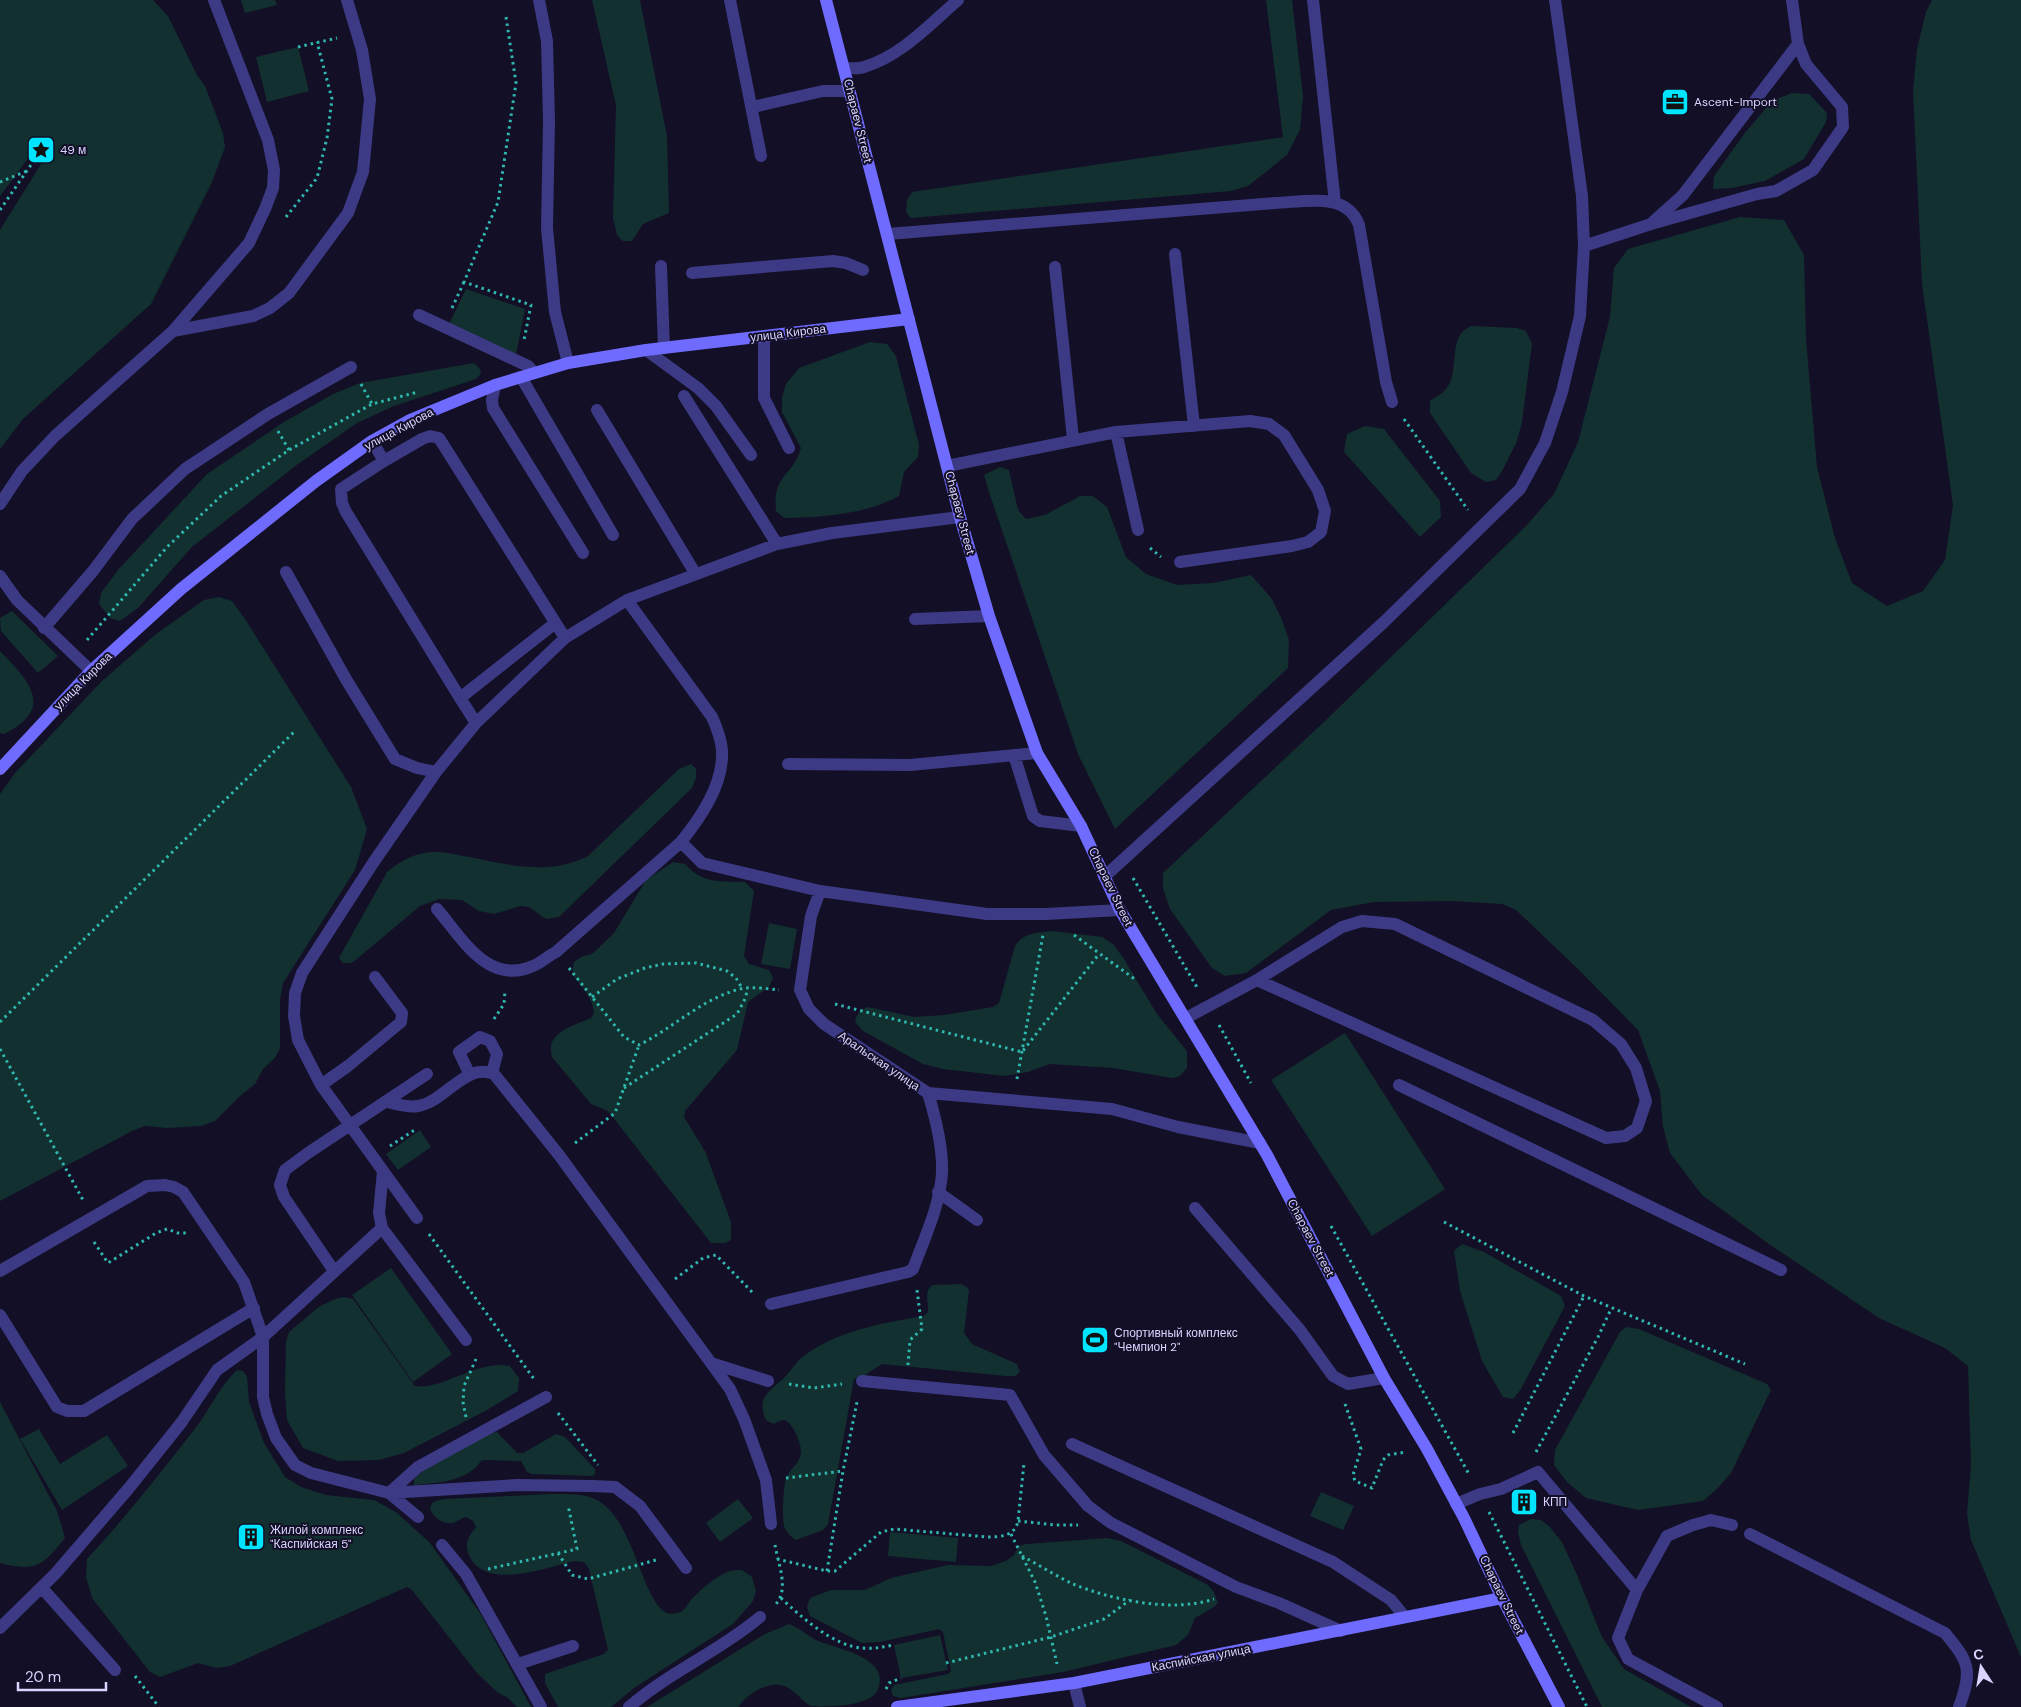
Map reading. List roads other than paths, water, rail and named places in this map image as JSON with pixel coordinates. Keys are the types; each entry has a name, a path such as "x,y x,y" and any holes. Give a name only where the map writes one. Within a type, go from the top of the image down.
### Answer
{"main road":[{"name":"Chapaev Street","path":"826,0 960,517 989,616 1037,753 1081,826 1120,910 1260,1142 1384,1378 1427,1449 1559,1707"},
{"name":"улица Кирова","path":"0,769 91,671 181,589 316,481 372,442 410,420 495,385 568,363 646,350 908,318"},
{"name":"Каспийская улица","path":"897,1707 1068,1684 1502,1598"}],"lane":[{"path":"0,504 22,471 55,436 174,331 249,243 273,188 274,170 268,140 214,0"},
{"path":"174,331 253,316 270,308 289,293 348,213 363,172 370,99 362,50 348,0"},
{"path":"539,0 547,51 550,121 547,228 555,312 568,363"},
{"path":"730,0 753,107 761,156"},
{"path":"845,68 862,68 889,56 958,0"},
{"path":"1312,0 1335,203"},
{"path":"1104,877 1384,622 1520,490 1544,443 1562,392 1580,316 1584,246 1581,189 1555,0"},
{"path":"1584,246 1650,224 1776,191 1813,170 1843,127 1842,107 1806,64 1798,44 1792,0"},
{"path":"1650,224 1683,195 1798,44"},
{"path":"753,107 823,92 850,91"},
{"path":"888,234 1275,203 1327,201 1335,203 1349,208 1356,214 1386,382 1392,402"},
{"path":"1175,254 1194,426"},
{"path":"692,273 833,261 846,263 863,270"},
{"path":"660,266 664,348"},
{"path":"1055,267 1073,440"},
{"path":"419,315 528,366 534,373"},
{"path":"764,336 764,398 789,448"},
{"path":"646,350 698,388 716,406 752,455"},
{"path":"44,628 93,571 132,519 185,469 268,414 351,367"},
{"path":"521,377 613,535"},
{"path":"495,385 492,400 493,408 583,553"},
{"path":"684,396 777,544"},
{"path":"597,410 695,573"},
{"path":"947,466 1116,432 1250,421 1269,424 1284,435 1318,490 1325,511 1321,532 1308,542 1180,562"},
{"path":"1116,432 1138,530"},
{"path":"476,723 355,527 342,502 341,489 384,461 430,436 442,440 554,624 565,638"},
{"path":"372,442 384,461"},
{"path":"417,1218 321,1085 298,1040 295,1024 295,993 302,973 372,863 436,772 476,723 565,638 627,600 695,573 777,544 832,534 960,517"},
{"path":"286,572 346,681 395,759 418,768 436,772"},
{"path":"0,576 17,600 44,628 91,671"},
{"path":"438,909 481,960 504,971 523,970 534,966 556,952 681,842 696,824 721,770 722,750 719,734 712,717 627,600"},
{"path":"915,619 989,616"},
{"path":"460,698 554,624"},
{"path":"788,764 910,765 1037,753"},
{"path":"1014,755 1033,816 1040,821 1081,826"},
{"path":"681,842 702,863 820,892 988,914 1046,914 1120,910"},
{"name":"Аральская улица","path":"771,1304 908,1272 913,1269 934,1212 942,1173 935,1122 928,1094 824,1024 809,1009 800,990 811,916 820,892"},
{"path":"1186,1018 1257,980 1342,927 1362,921 1395,924 1593,1020 1621,1044 1636,1068 1646,1101 1637,1128 1625,1136 1606,1138 1257,980"},
{"path":"321,1085 348,1066 401,1022 402,1013 376,978"},
{"path":"470,1075 459,1052 480,1037 490,1041 497,1054 492,1073"},
{"path":"387,1102 417,1106 428,1102 474,1072 485,1071 492,1073 559,1156 730,1389 744,1419 766,1480 771,1524"},
{"path":"334,1271 284,1197 280,1186 284,1170 427,1074"},
{"path":"1399,1085 1781,1270"},
{"path":"928,1094 1112,1109 1178,1127 1260,1142"},
{"path":"383,1171 379,1213 382,1228 466,1340"},
{"path":"0,1271 147,1186 174,1187 183,1192 244,1282 263,1337 264,1398 267,1414 276,1438 295,1465 311,1473 390,1493 517,1486 592,1486 615,1488 640,1506 686,1568"},
{"path":"938,1192 977,1220"},
{"path":"1195,1208 1300,1330 1333,1376 1348,1384 1384,1378"},
{"path":"0,1628 42,1588 129,1488 181,1423 217,1370 263,1337 382,1228"},
{"path":"0,1315 57,1406 74,1412 84,1411 254,1308"},
{"path":"711,1364 768,1382"},
{"path":"862,1381 1010,1395 1044,1455 1088,1506 1111,1523 1236,1587 1341,1631"},
{"path":"390,1493 418,1467 546,1397"},
{"path":"1072,1444 1333,1562 1391,1600 1405,1617"},
{"path":"1456,1504 1480,1494 1501,1489 1538,1472 1637,1590"},
{"path":"390,1493 418,1517"},
{"path":"1717,1707 1628,1659 1618,1638 1637,1590 1667,1536 1711,1520 1732,1525"},
{"path":"1750,1534 1945,1633 1962,1654 1968,1675 1958,1707"},
{"path":"442,1545 466,1574 541,1707"},
{"path":"42,1588 115,1670"},
{"path":"629,1707 695,1660 745,1629 760,1616"},
{"path":"518,1664 572,1646"},
{"path":"1068,1684 1080,1707"}],"place":[{"name":"Ascent-Import","path":"1675,102"},
{"name":"49 м","path":"41,150"},
{"name":"Спортивный комплекс \"Чемпион 2\"","path":"1095,1340"},
{"name":"КПП","path":"1524,1502"},
{"name":"Жилой комплекс \"Каспийская 5\"","path":"251,1537"}]}
